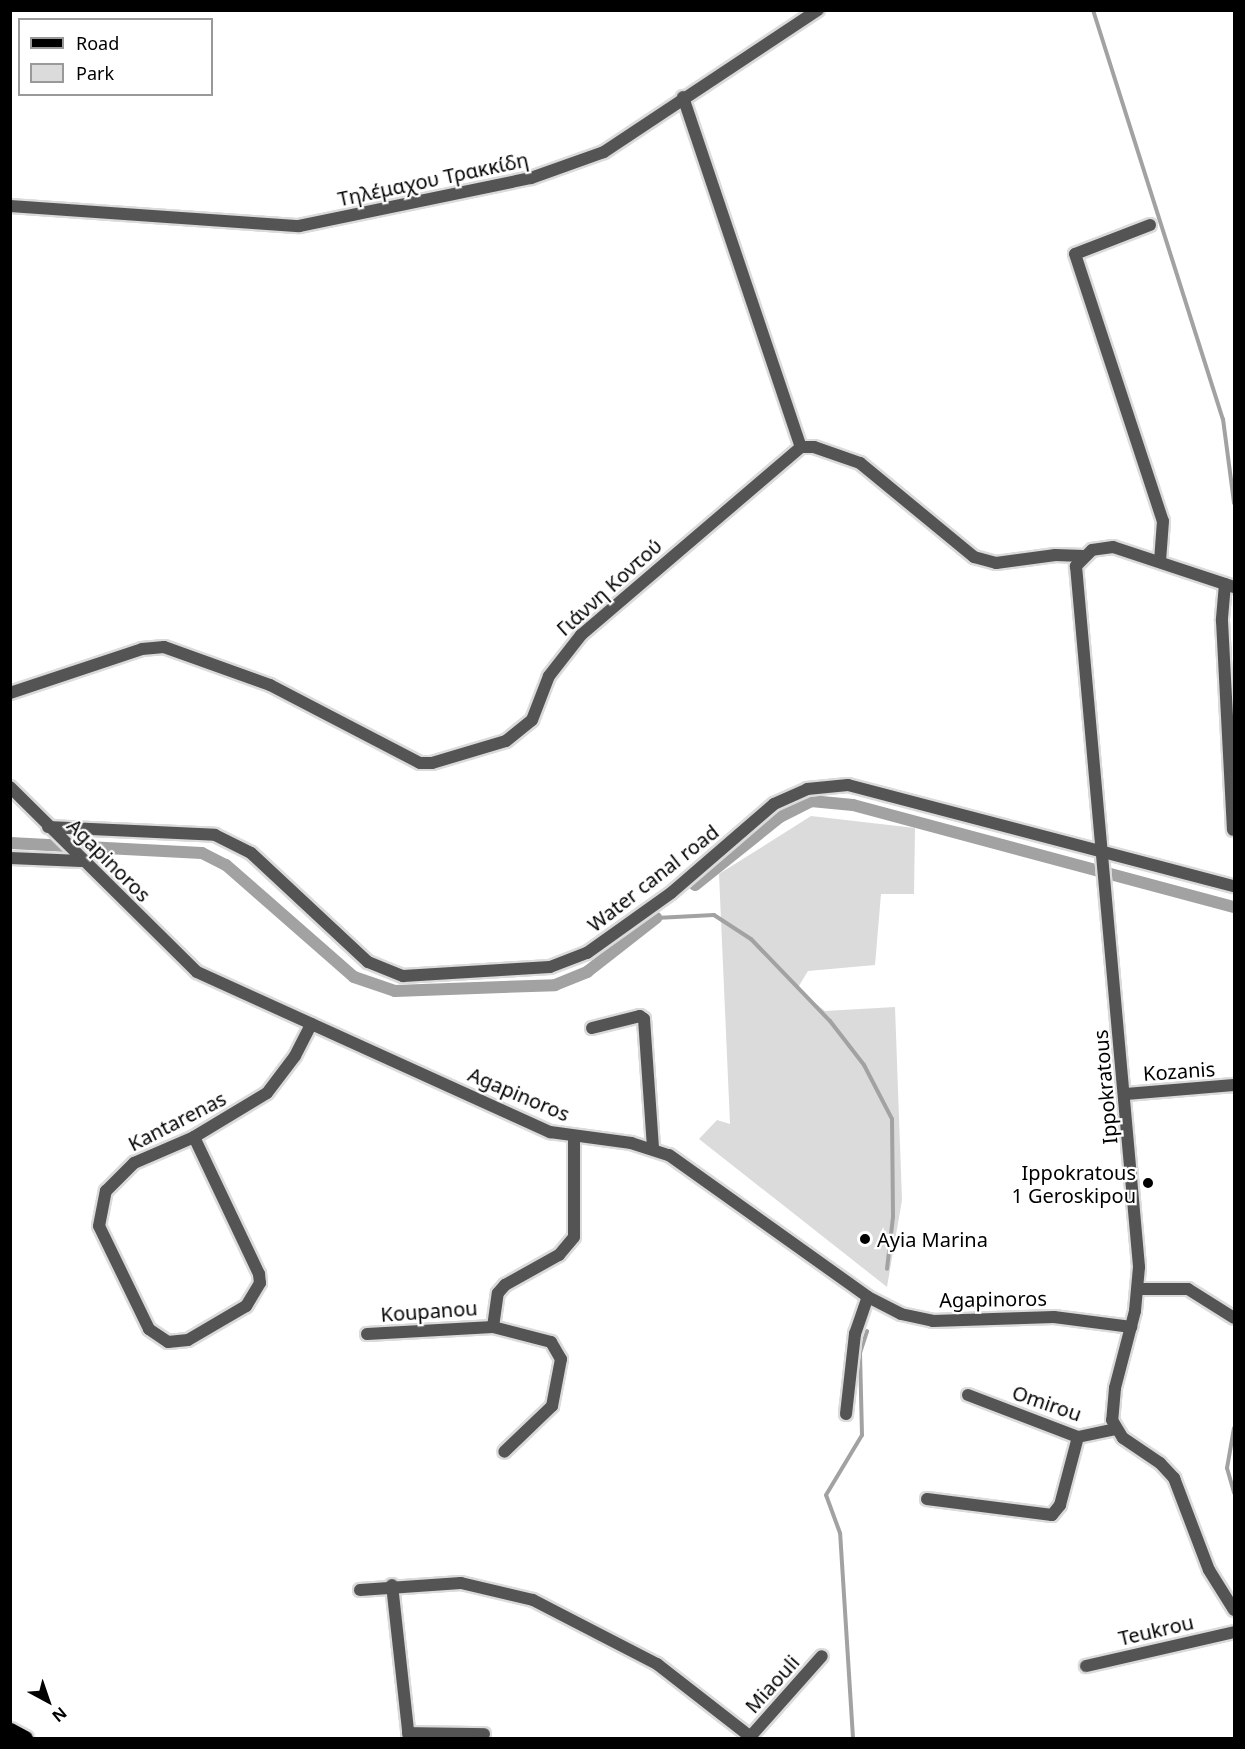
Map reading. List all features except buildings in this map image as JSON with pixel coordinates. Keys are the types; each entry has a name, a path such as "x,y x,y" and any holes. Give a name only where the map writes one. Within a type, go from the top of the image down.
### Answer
{"main road":[{"path":"10,1730 25,1738"}],"street":[{"name":"Τηλέμαχου Τρακκίδη","path":"10,206 314,225 570,168 604,152 683,97 818,10"},
{"path":"683,97 801,447 814,447 860,463 974,558 996,563 1055,555 1084,556 1113,547 1230,586 1222,621 1233,830"},
{"path":"1150,225 1075,254 1163,521 1160,561"},
{"name":"Γιάννη Κοντού","path":"10,693 142,649 164,647 270,685 420,763 432,763 506,741 532,720 549,676 581,634 801,447"},
{"name":"Ippokratous","path":"1084,556 1076,566 1075,583 1103,884 1126,1094 1138,1289 1112,1409 1115,1428"},
{"name":"Water canal road","path":"52,830 215,834 251,853 368,962 403,976 550,967 587,953 671,893 774,804 807,789 848,784 1101,857 1234,886"},
{"name":"Agapinoros","path":"10,787 184,963 311,1024 550,1132 653,1148 716,1186 868,1297 901,1314 933,1321 1054,1317 1131,1327"},
{"path":"10,858 77,857"},
{"path":"592,1028 640,1016 644,1019 653,1148"},
{"name":"Kantarenas","path":"194,1137 259,1274 258,1291 246,1306 188,1340 168,1342 149,1329 99,1226 106,1191 134,1162 194,1137 267,1093 295,1056 311,1024"},
{"name":"Kozanis","path":"1126,1094 1234,1085"},
{"name":"Koupanou","path":"493,1326 498,1293 505,1285 559,1255 574,1238 574,1137"},
{"path":"1138,1289 1188,1289 1234,1318"},
{"path":"846,1414 855,1334 868,1297"},
{"name":"Koupanou","path":"367,1335 493,1326 544,1337 561,1359 552,1406 504,1452"},
{"name":"Omirou","path":"968,1395 1078,1437 1115,1428"},
{"path":"1115,1428 1173,1478 1182,1492 1209,1570 1234,1610"},
{"path":"927,1499 1052,1515 1060,1505 1078,1437"},
{"path":"360,1590 392,1585 461,1583 533,1600 657,1664 751,1738"},
{"path":"392,1585 408,1736 484,1734"},
{"name":"Teukrou","path":"1086,1665 1234,1632"},
{"name":"Miaouli","path":"751,1738 822,1656"}],"green space":[{"path":"811,816 915,828 914,894 881,894 875,965 808,971 797,989 825,1011 895,1007 902,1200 887,1287 699,1139 717,1120 730,1124 719,874"}],"waterway":[{"path":"1093,10 1223,419 1234,503"},
{"path":"695,885 780,817 811,801 853,805 1234,907"},
{"path":"10,843 202,853 226,865 354,977 395,991 555,985 587,972 656,918"},
{"path":"656,918 714,915 751,939 830,1021 864,1065 892,1119 893,1217 887,1269"},
{"path":"853,1738 840,1533 826,1495 862,1435 860,1353 867,1331"},
{"path":"1234,1428 1227,1468 1234,1493"}],"place":[{"name":"Ippokratous 1 Geroskipou","path":"1148,1183"},
{"name":"Ayia Marina","path":"865,1239"}]}
